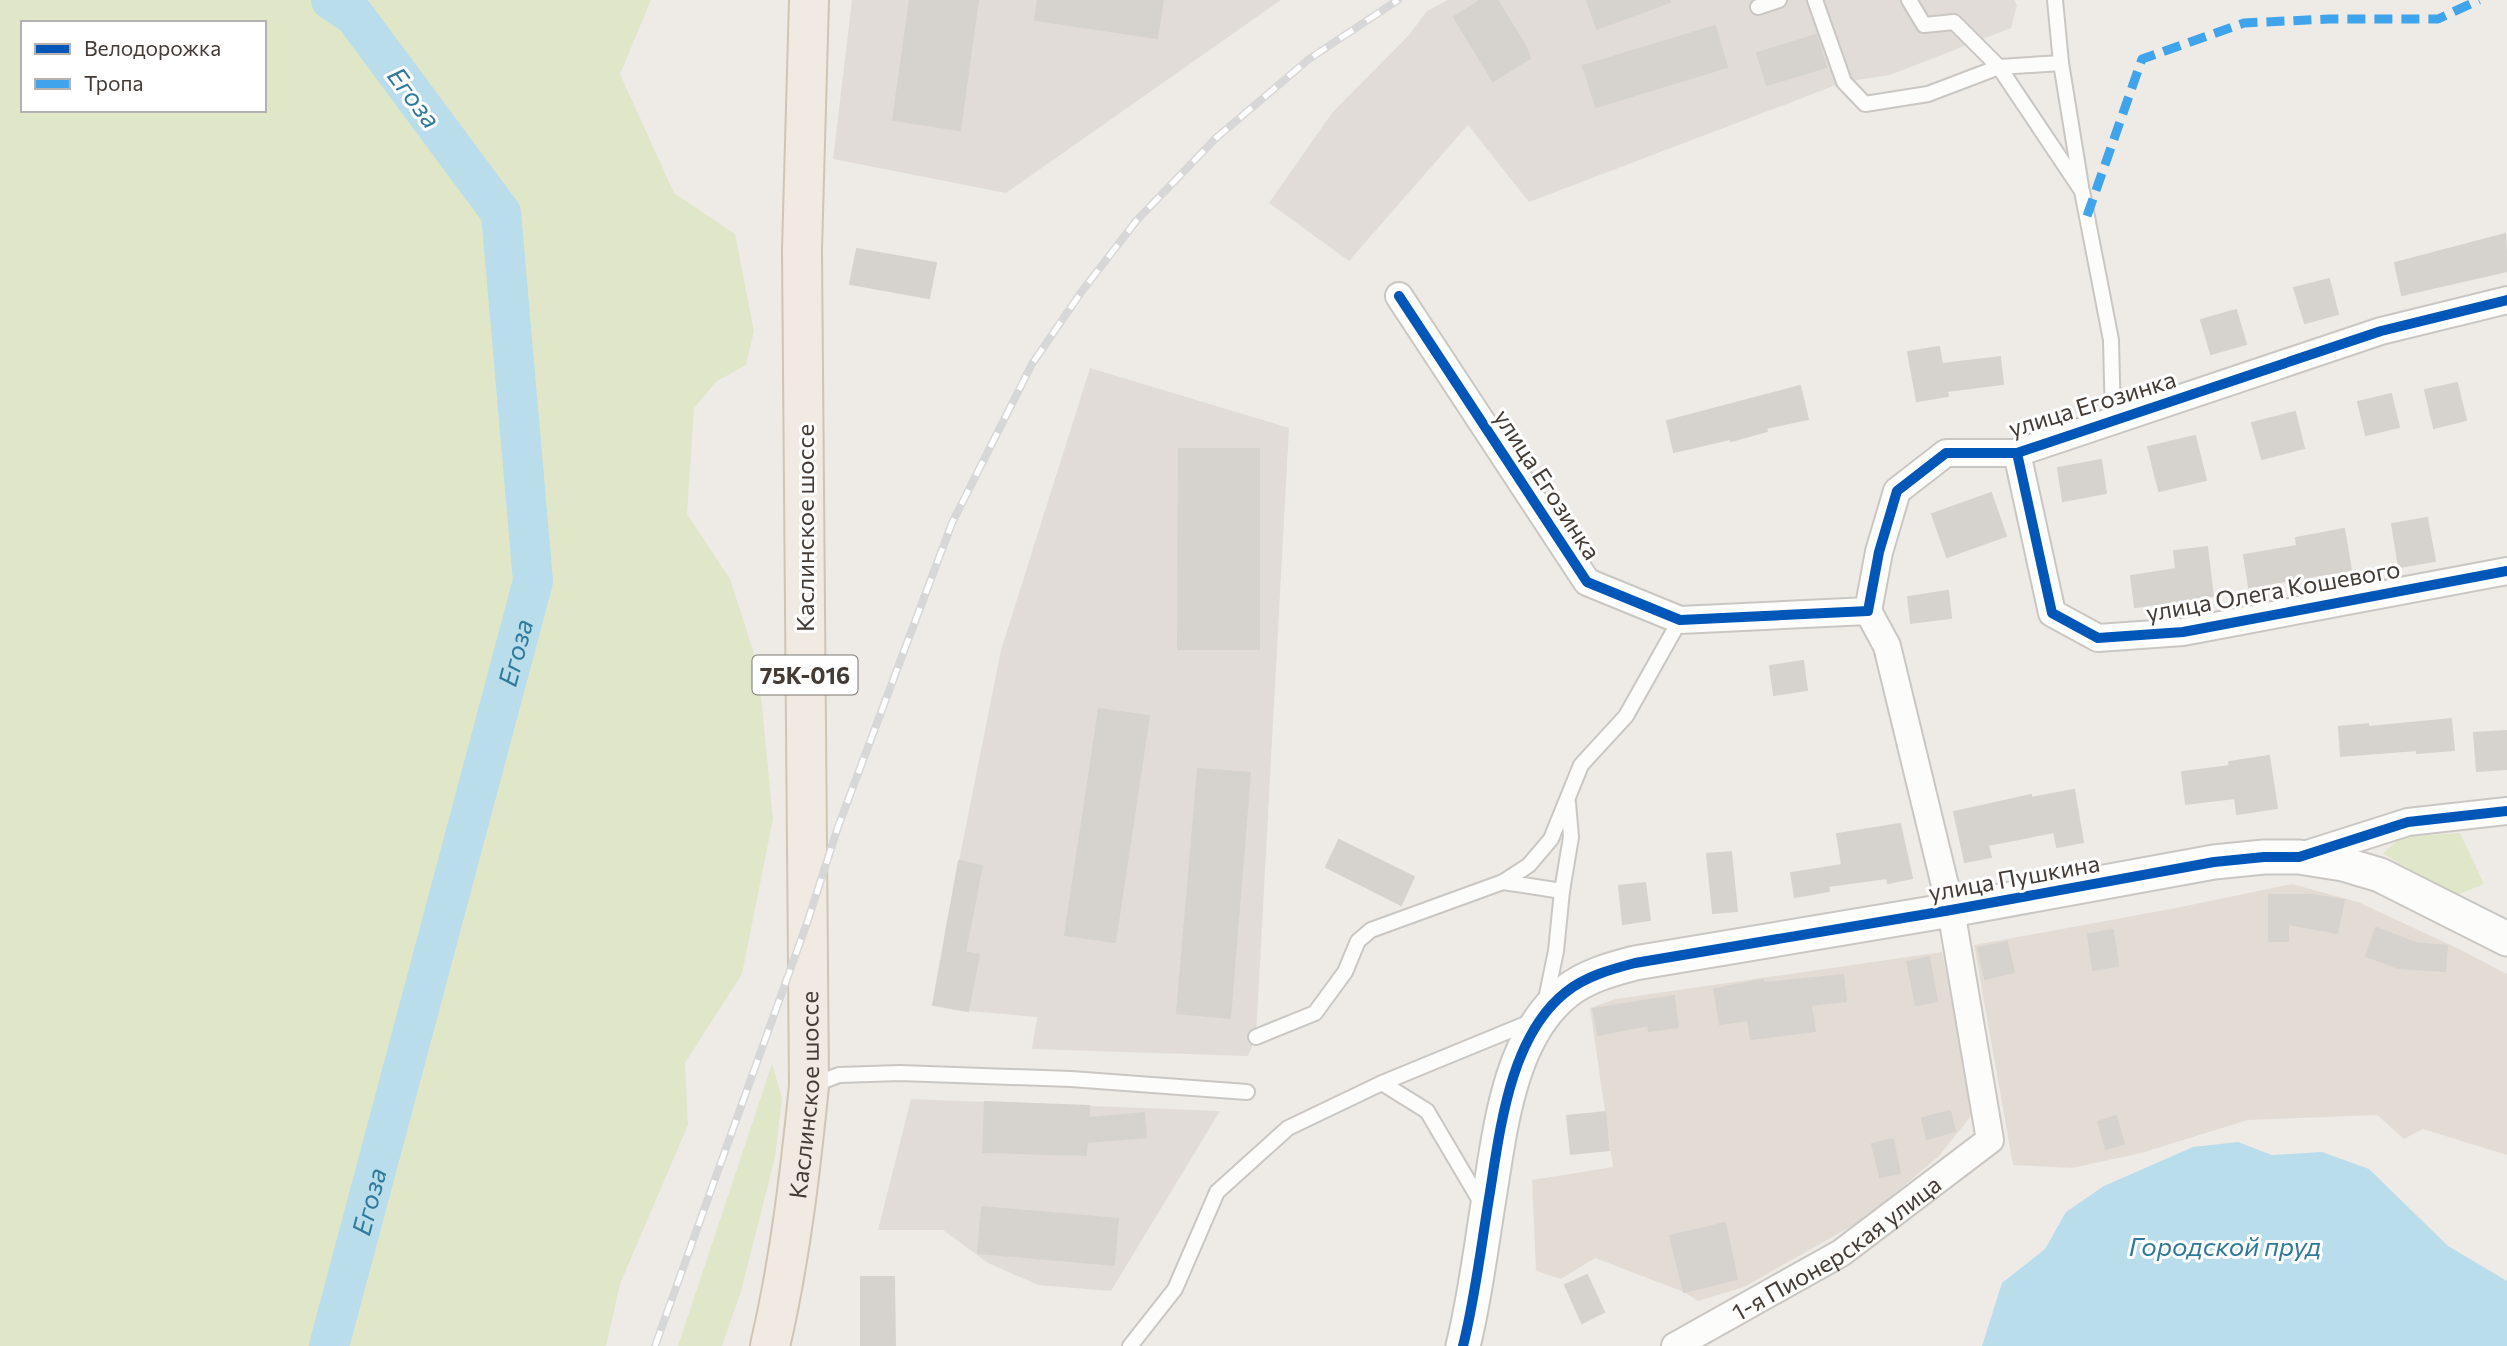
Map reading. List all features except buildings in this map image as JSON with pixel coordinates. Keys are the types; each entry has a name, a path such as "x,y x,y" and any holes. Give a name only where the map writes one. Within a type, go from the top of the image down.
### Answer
{"main road":[{"name":"Каслинское шоссе","path":"770,1346 782,1296 799,1186 809,1086 802,250 809,0"}],"street":[{"name":"улица Егозинка","path":"1399,296 1587,582 1680,620 1868,611 1879,552 1897,491 1946,453 2017,453 2381,331 2507,300"},
{"name":"улица Олега Кошевого","path":"2017,453 2052,613 2098,638 2183,632 2507,571"},
{"path":"1868,611 1887,646 1951,910"},
{"name":"улица Пушкина","path":"1469,1344 1502,1117 1519,1063 1542,1017 1567,991 1602,972 1635,963 2214,862 2299,857 2408,822 2507,811"},
{"path":"2299,857 2343,864 2380,875 2507,939"},
{"name":"1-я Пионерская улица","path":"1675,1346 1841,1252 1990,1140 1951,910"}],"lane":[{"path":"1758,7 1779,0"},
{"path":"1815,0 1844,82 1865,104 1928,94 1999,67 2061,63"},
{"path":"1909,0 1924,25 1954,22 1999,67 2082,191"},
{"path":"2055,0 2061,63 2110,340 2113,421"},
{"path":"1256,1037 1315,1013 1345,972 1358,941 1371,930 1503,882 1529,865 1551,839 1581,765 1626,716 1680,620"},
{"path":"1130,1346 1175,1289 1217,1192 1288,1128 1382,1083 1542,1017 1556,951 1562,891 1572,837 1568,798"},
{"path":"1503,882 1562,891"},
{"path":"809,1086 839,1075 900,1073 1071,1079 1247,1092"},
{"path":"1382,1083 1427,1111 1487,1212"}],"shaded area":[{"path":"852,0 1281,0 1006,193 833,159"},
{"path":"1448,0 2014,0 2017,5 2011,28 1890,75 1844,82 1529,202 1468,125 1349,261 1269,203 1332,113 1408,36 1427,11"},
{"path":"1090,368 1289,428 1256,1037 1248,1056 1032,1049 1037,1017 933,1005 945,931 1001,650"},
{"path":"2292,884 2358,902 2507,974 2507,1155 2423,1129 2404,1139 2377,1115 2248,1120 2141,1153 2072,1168 2013,1165 1974,945"},
{"path":"1942,952 1975,1111 1939,1156 1866,1218 1744,1287 1698,1301 1684,1292 1595,1258 1561,1279 1536,1271 1532,1180 1613,1167 1590,1008 1616,999"},
{"path":"911,1099 1220,1111 1111,1291 1038,1285 988,1263 943,1230 878,1230"}],"green space":[{"path":"0,0 651,0 620,74 674,193 735,234 754,331 746,365 717,381 694,408 687,514 730,579 758,666 773,819 742,974 685,1063 688,1125 620,1284 606,1346 0,1346"},
{"path":"2460,833 2484,884 2452,897 2383,853 2402,837"},
{"path":"772,1064 782,1098 775,1158 741,1291 722,1346 678,1346"}],"water":[{"name":"Городской пруд","path":"2238,1142 2272,1155 2322,1152 2369,1169 2448,1246 2507,1281 2507,1346 1982,1346 2002,1283 2045,1249 2066,1212 2104,1186 2193,1147"}],"waterway":[{"name":"Егоза","path":"329,1346 533,581 501,213 354,15 331,0"}],"railway":[{"path":"655,1346 807,923 838,827 952,523 1032,364 1082,291 1137,220 1216,138 1309,59 1398,0"}],"marked path":[{"path":"2087,216 2142,59 2244,23 2329,19 2438,19 2479,0"}],"cycle path":[{"path":"1399,296 1587,582 1680,620 1868,611 1879,552 1897,491 1946,453 2017,453 2381,331 2507,300"},
{"path":"2017,453 2052,613 2098,638 2183,632 2507,571"},
{"path":"1463,1346 1503,1115 1519,1059 1531,1034 1547,1011 1566,992 1591,977 1635,963 2214,862 2299,857 2408,822 2507,811"}]}
